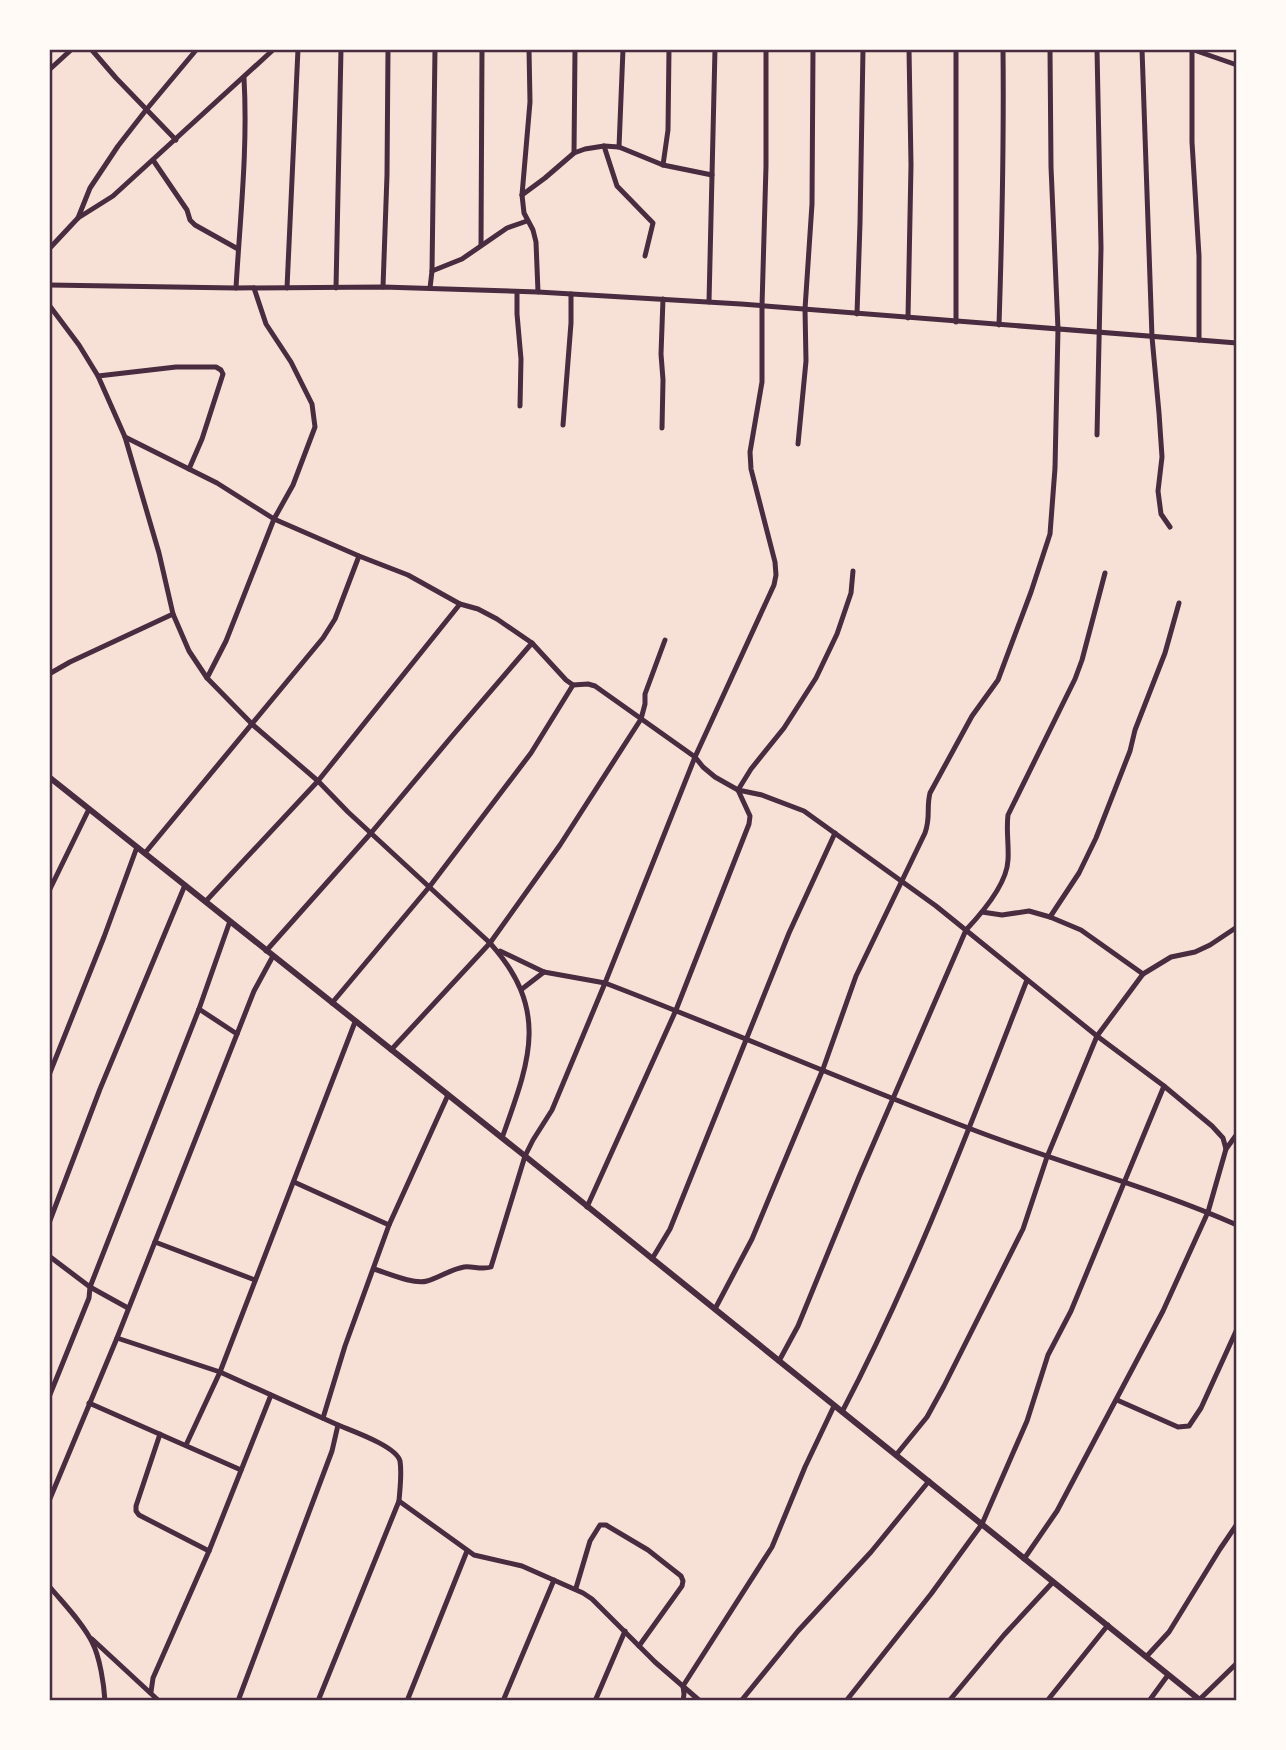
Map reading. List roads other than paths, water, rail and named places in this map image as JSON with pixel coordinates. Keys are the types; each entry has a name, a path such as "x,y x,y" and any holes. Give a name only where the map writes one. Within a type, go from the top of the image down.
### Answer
{"street":[{"path":"49,70 72,49"},
{"path":"91,49 145,110 176,140"},
{"path":"78,218 90,188 118,146 197,49"},
{"path":"49,249 78,218 113,195 274,49"},
{"path":"287,288 298,49"},
{"path":"336,288 341,49"},
{"path":"383,287 388,49"},
{"path":"430,288 435,49"},
{"path":"481,245 482,49"},
{"path":"529,49 530,102 522,195 524,213 536,242 538,292"},
{"path":"574,153 575,49"},
{"path":"618,147 623,49"},
{"path":"663,165 668,130 669,49"},
{"path":"709,302 715,49"},
{"path":"374,1269 425,1283 460,1268 491,1267 525,1156 552,1110 695,757 769,598 776,575 775,562 751,468 750,452 762,382 766,49"},
{"path":"798,444 806,361 805,309 812,204 813,49"},
{"path":"857,314 863,49"},
{"path":"908,318 911,165 909,49"},
{"path":"956,49 956,322"},
{"path":"999,325 1003,216 1003,49"},
{"path":"715,1309 752,1238 823,1069 856,976 925,832 929,822 927,806 930,793 972,716 998,680 1050,534 1055,468 1058,329 1051,167 1050,49"},
{"path":"1097,49 1101,248 1097,435"},
{"path":"1142,49 1152,337 1162,457 1158,491 1161,514 1170,527"},
{"path":"1199,340 1199,256 1192,142 1191,49 1210,52 1237,65"},
{"path":"236,288 245,158 244,78"},
{"path":"522,195 574,153 604,146 618,147 663,165 712,175"},
{"path":"604,146 617,186 653,223 645,256"},
{"path":"153,160 187,210 190,220 238,249"},
{"path":"432,271 462,259 507,228 527,221"},
{"path":"49,285 383,287 571,293 1237,343"},
{"path":"207,678 226,640 274,519 293,485 315,427 312,404 266,324 254,288"},
{"path":"517,292 521,359 520,407"},
{"path":"563,425 571,293"},
{"path":"662,428 663,299"},
{"path":"49,305 98,376 125,437 159,553 173,614 189,651 207,678 253,725 491,943 522,989 528,1011 529,1039 525,1068 502,1138"},
{"path":"98,376 176,368 216,367 221,370 223,374 202,439 189,468"},
{"path":"125,437 217,482 274,519 408,575 460,604 478,609 497,619 533,643 566,680 573,685 595,686 695,757 715,777 738,790 762,795 804,811 966,930 1097,1036 1164,1086 1212,1126 1223,1138 1226,1149"},
{"path":"145,853 324,638 335,619 359,556"},
{"path":"738,790 784,728 816,678 837,634 851,593 853,572"},
{"path":"779,1361 798,1326 966,930 982,912 1000,884 1008,864 1008,815 1075,679 1105,573"},
{"path":"1050,916 1079,873 1096,838 1165,653 1179,603"},
{"path":"206,901 318,782 460,604"},
{"path":"49,674 173,614"},
{"path":"391,1050 491,943 560,845 641,719 645,694 665,640"},
{"path":"266,951 533,643"},
{"path":"332,1003 430,886 531,753 573,685"},
{"path":"49,777 525,1156 1200,1701 1237,1663"},
{"path":"587,1207 676,1010 749,824 750,816 738,790"},
{"path":"49,891 89,809"},
{"path":"652,1259 670,1228 789,933 835,833"},
{"path":"49,1075 104,937 136,846"},
{"path":"49,1223 100,1088 185,885"},
{"path":"982,912 1002,915 1029,911 1050,916 1081,930 1143,974"},
{"path":"49,1396 89,1298 90,1287 199,1009 230,922"},
{"path":"896,1455 927,1417 944,1387 1023,1229 1048,1157 1097,1036 1143,974 1171,957 1195,952 1210,945 1237,927"},
{"path":"497,950 544,972 605,983 969,1128 1208,1212 1237,1225"},
{"path":"49,1501 117,1338 237,1034 273,956"},
{"path":"522,989 544,972"},
{"path":"842,1412 900,1295 1027,980"},
{"path":"199,1009 237,1034"},
{"path":"186,1445 220,1372 355,1022"},
{"path":"846,1701 931,1594 982,1524 1027,1421 1048,1355 1071,1311 1164,1086"},
{"path":"323,1418 345,1346 389,1225 448,1096"},
{"path":"1024,1559 1057,1511 1164,1311 1208,1212 1226,1149 1237,1134"},
{"path":"294,1182 389,1225"},
{"path":"155,1242 255,1280"},
{"path":"49,1255 90,1287 128,1308"},
{"path":"1117,1400 1178,1427 1189,1426 1201,1408 1237,1329"},
{"path":"117,1338 220,1372 367,1437 398,1456 399,1500 318,1701"},
{"path":"151,1692 153,1678 209,1551 271,1395"},
{"path":"89,1403 241,1470"},
{"path":"682,1701 682,1686 772,1547 834,1406"},
{"path":"239,1701 332,1451 338,1425"},
{"path":"160,1434 136,1511 209,1551"},
{"path":"741,1701 798,1631 871,1552 929,1482"},
{"path":"399,1500 474,1555 522,1566 576,1588 592,1599 700,1701"},
{"path":"1146,1657 1169,1632 1237,1524"},
{"path":"576,1588 586,1550 600,1525 606,1525 648,1550 681,1576 682,1586 639,1646"},
{"path":"407,1701 467,1551"},
{"path":"503,1701 554,1580"},
{"path":"949,1701 1053,1582"},
{"path":"49,1586 94,1644 105,1701"},
{"path":"1047,1701 1108,1625"},
{"path":"595,1701 625,1631"},
{"path":"88,1634 159,1701"},
{"path":"1149,1701 1168,1675"},
{"path":"141,1683 153,1678"}]}
